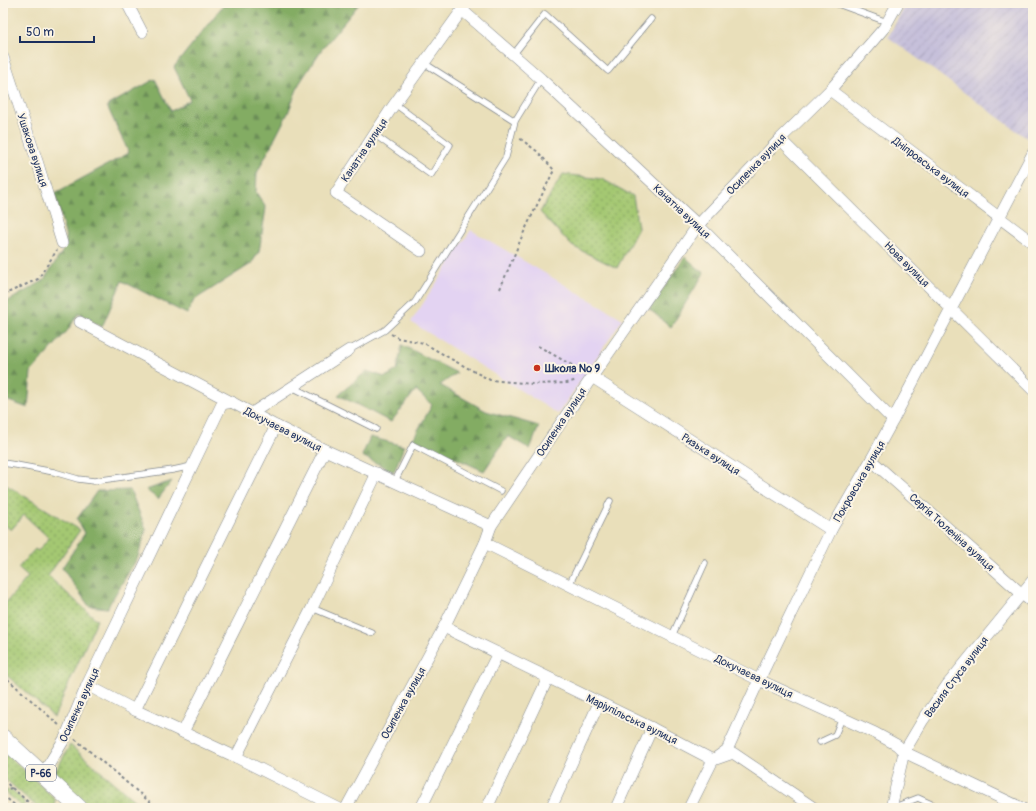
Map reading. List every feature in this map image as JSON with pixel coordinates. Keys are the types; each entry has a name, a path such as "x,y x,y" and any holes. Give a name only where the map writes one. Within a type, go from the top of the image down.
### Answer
{"main road":[{"name":"Р-66","path":"3,738 79,808"}],"street":[{"path":"127,3 142,32"},
{"name":"Осипенка вулиця","path":"346,808 444,627 485,543 491,526 592,377 698,225 780,139 830,90 884,28 898,3"},
{"name":"Канатна вулиця","path":"421,252 336,193 395,104 465,6 514,55 698,225 893,420"},
{"name":"Ушакова вулиця","path":"3,57 62,243"},
{"name":"Дніпровська вулиця","path":"830,90 1033,243"},
{"name":"Нова вулиця","path":"780,139 1033,390"},
{"name":"Покровська вулиця","path":"689,808 713,760 727,750 831,530 893,420 1033,153"},
{"name":"Докучаєва вулиця","path":"80,322 276,426 491,526"},
{"path":"252,413 349,350"},
{"name":"Ризька вулиця","path":"592,377 831,530"},
{"name":"Осипенка вулиця","path":"43,774 67,732 87,685 222,404 232,402"},
{"path":"135,710 276,426"},
{"path":"183,732 325,450"},
{"name":"Сергія Тюленіна вулиця","path":"871,460 1033,603"},
{"path":"236,757 312,608 377,473"},
{"name":"Докучаєва вулиця","path":"485,543 759,680 897,745 904,752 1022,808"},
{"name":"Василя Стуса вулиця","path":"892,808 904,752 923,720 948,684 1033,580"},
{"name":"Маріупільська вулиця","path":"444,627 652,728 713,760"},
{"path":"421,808 498,654"},
{"path":"487,808 548,678"},
{"path":"87,685 135,710 236,757 338,808"},
{"path":"551,808 599,703"},
{"path":"616,808 652,728"},
{"path":"713,760 733,753 814,808"}],"lane":[{"path":"835,3 887,22"},
{"path":"514,55 545,14 608,71 651,19"},
{"path":"424,62 515,121"},
{"path":"349,350 385,330 415,302 506,157 515,121 542,80"},
{"path":"375,135 431,175 450,145 395,104"},
{"path":"291,387 376,429"},
{"path":"395,482 413,445 501,491"},
{"path":"3,463 94,481 192,466"},
{"path":"569,585 610,501"},
{"path":"672,636 706,563"},
{"path":"312,608 372,633"},
{"path":"820,742 834,735 842,718"},
{"path":"892,808 918,798 940,808"}],"path":[{"path":"500,289 529,221 554,170 538,152 512,133"},
{"path":"3,295 38,279 62,243"},
{"path":"385,330 398,338 424,343 490,380 533,384 567,383 592,377"},
{"path":"538,346 592,377"},
{"path":"3,675 156,808"},
{"path":"3,780 35,808"},
{"path":"3,790 12,788"},
{"path":"3,795 18,808"},
{"path":"26,800 26,808"}],"shaded area":[{"path":"906,3 1033,3 1033,132 1028,139 888,37"},
{"name":"Школа № 9","path":"471,230 623,319 558,414 411,322"}],"green space":[{"path":"225,3 360,3 322,49 299,84 288,113 257,173 256,192 266,208 259,252 251,264 194,300 187,314 122,281 102,327 79,313 68,330 31,372 28,408 3,399 3,304 43,281 66,246 66,238 55,193 129,153 107,106 155,79 171,111 190,100 174,67"},
{"path":"563,174 602,179 633,196 638,228 617,268 572,246 540,212"},
{"path":"685,257 704,273 671,327 649,309"},
{"path":"402,345 457,373 440,385 486,411 539,426 530,449 508,436 484,471 413,439 432,405 416,390 391,422 338,395 367,371 385,377 397,370"},
{"path":"370,437 404,446 394,472 362,456"},
{"path":"172,481 158,499 146,490"},
{"path":"3,483 80,530 48,576 97,620 54,717 3,672 3,606 28,577 18,568 35,549 38,551 49,538 24,515 11,530 3,523"},
{"path":"130,490 146,529 138,557 107,608 89,606 62,568 85,533 77,519 97,491"},
{"path":"70,745 143,808 88,808 53,776"},
{"path":"3,751 55,799 54,808 38,808 3,777"},
{"path":"12,790 24,801 24,808 4,791"}],"place":[{"name":"Школа № 9","path":"537,368"}]}
